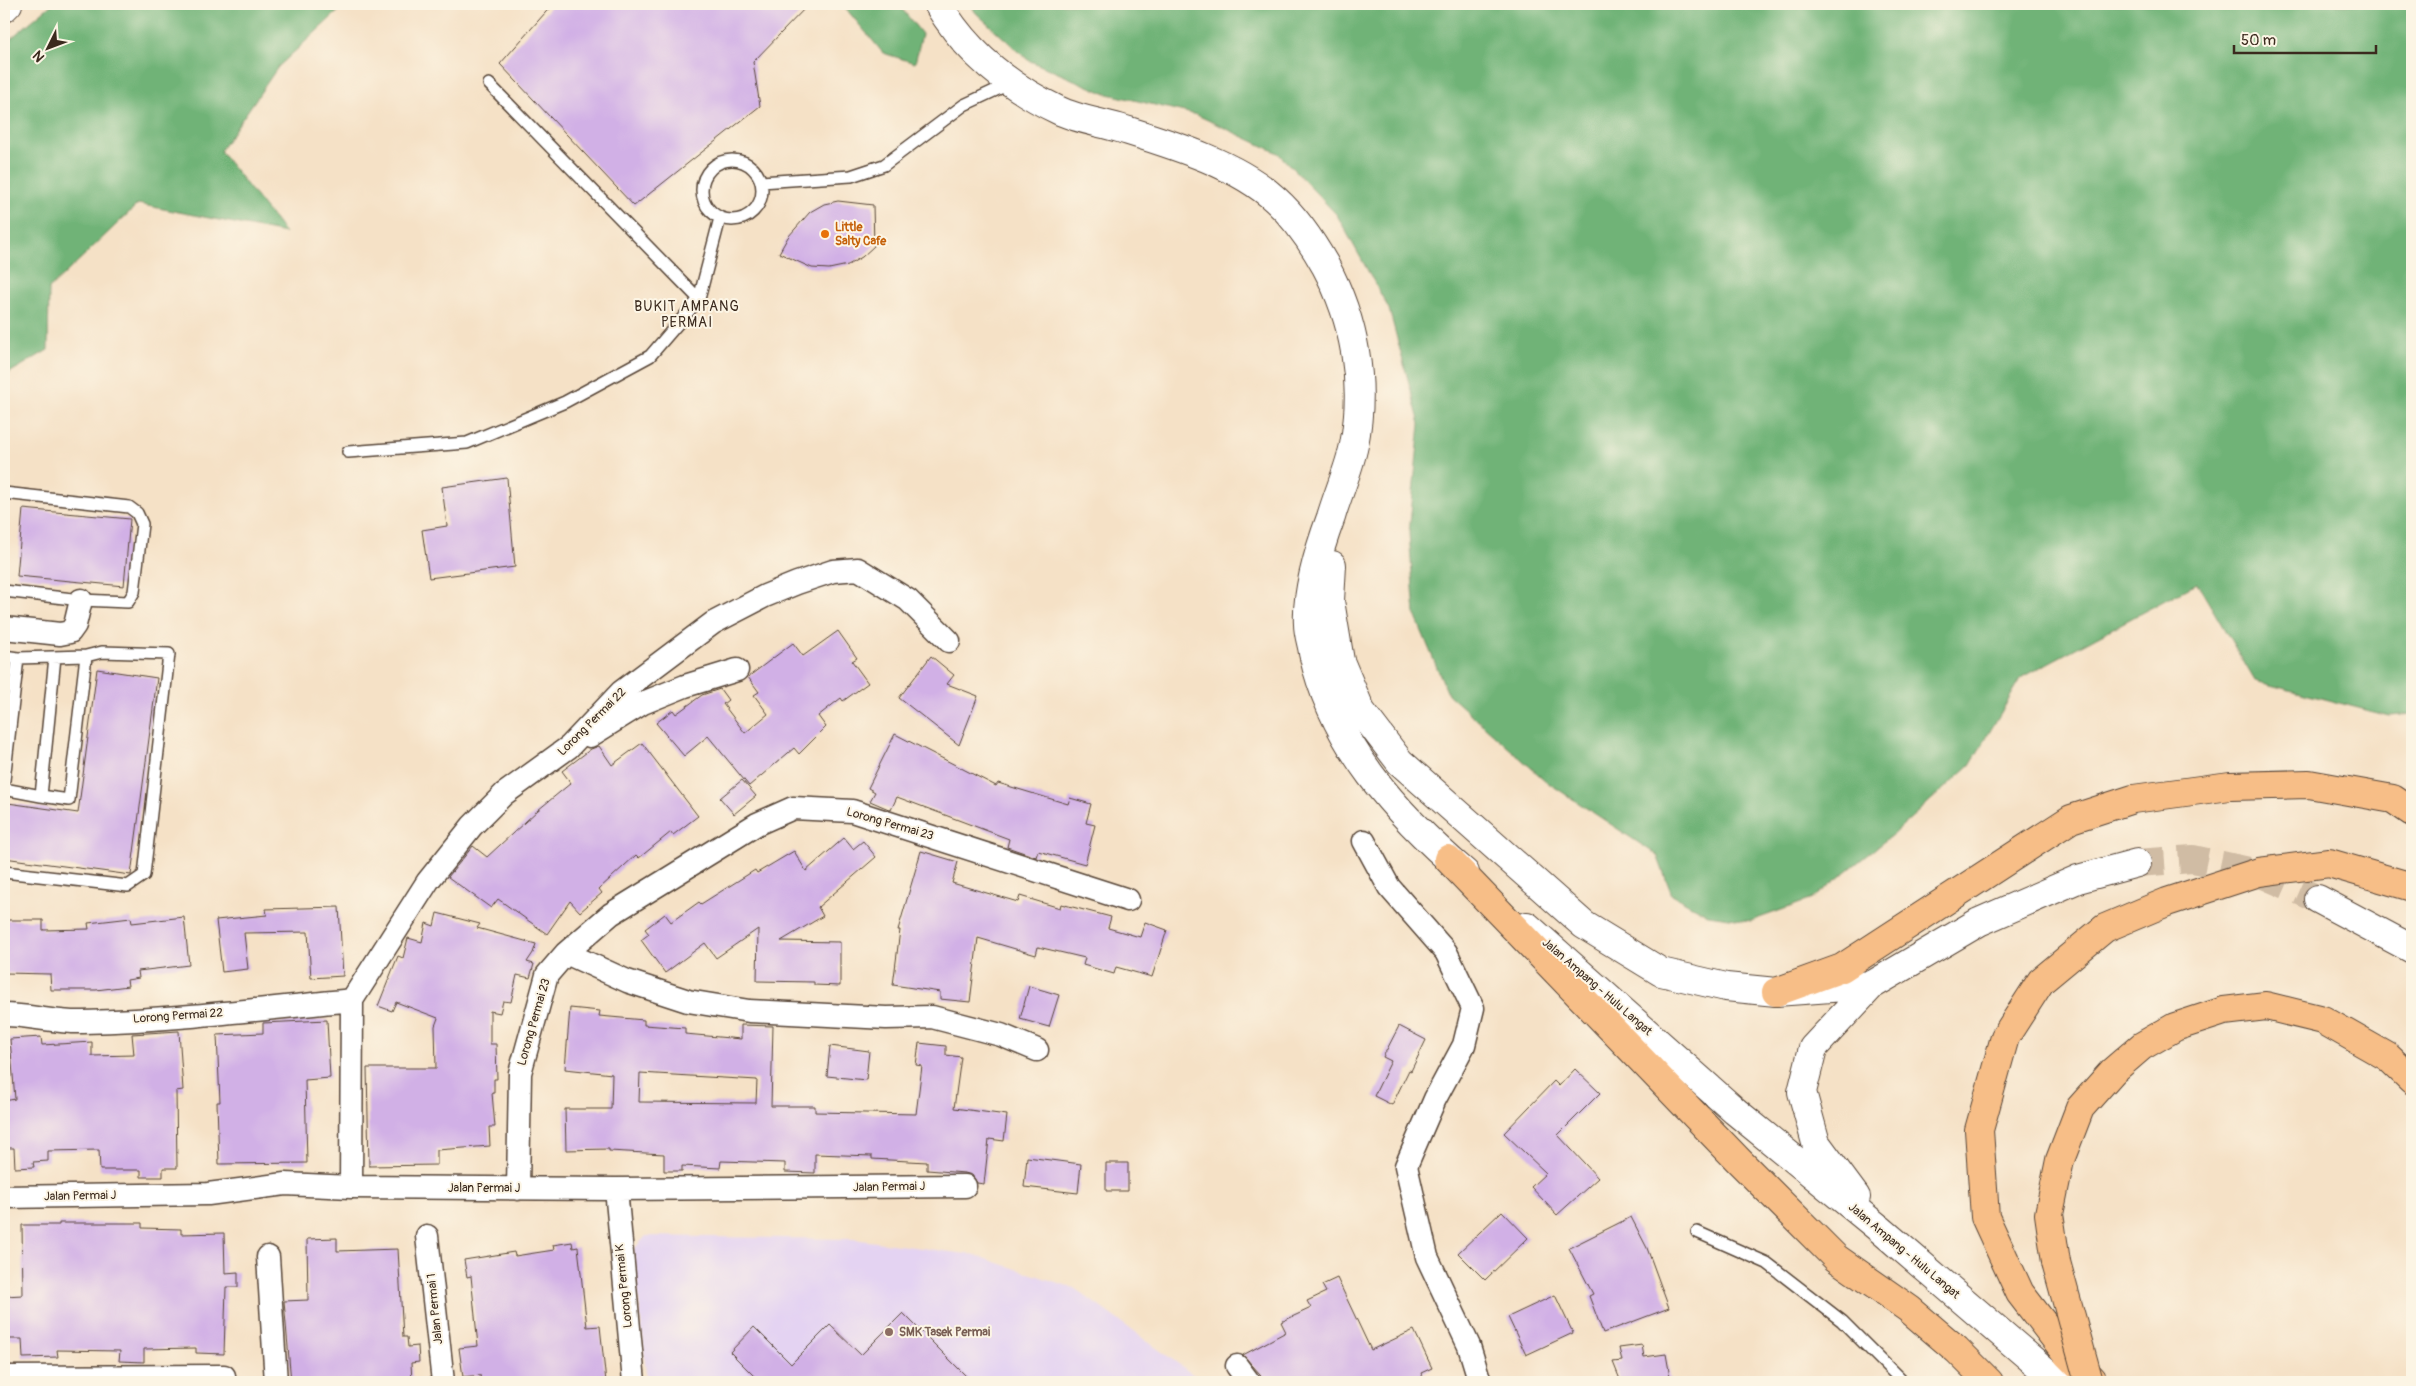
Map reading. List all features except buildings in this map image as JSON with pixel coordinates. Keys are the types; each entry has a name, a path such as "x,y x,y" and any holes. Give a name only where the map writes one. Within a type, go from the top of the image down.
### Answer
{"highway":[{"path":"1776,992 1842,968 2071,819 2133,799 2230,786 2309,784 2393,800 2412,812"},
{"path":"1448,859 1740,1162 1836,1258 1909,1309 1957,1350 1989,1382"},
{"path":"2095,1382 2067,1354 2020,1293 1985,1217 1980,1130 2005,1036 2041,981 2105,928 2167,902 2259,872 2329,863 2412,887"},
{"path":"2089,1382 2056,1262 2049,1214 2060,1160 2080,1108 2113,1071 2142,1046 2175,1027 2224,1011 2266,1006 2323,1020 2388,1057 2412,1080"}],"street":[{"path":"4,8 8,4"},
{"name":"Jalan Ampang - Hulu Langat","path":"938,4 950,25 978,57 1011,84 1060,112 1176,147 1246,177 1276,200 1300,227 1325,266 1346,315 1358,361 1359,406 1354,447 1313,579 1308,624 1318,674 1336,721 1361,765 1396,807 1448,859 1606,993 1736,1110 1882,1230 2058,1382"},
{"name":"Jalan Ampang - Hulu Langat","path":"1337,497 1330,601 1340,660 1361,711 1400,762 1584,925 1660,972 1726,987 1776,992 1872,985 1979,922 2078,879 2137,863"},
{"name":"Lorong Permai 22","path":"4,1015 23,1015 80,1023 193,1016 352,1000 428,881 472,826 504,794 569,747 621,692 713,623 765,596 797,583 833,571 858,569 908,600 949,641"},
{"path":"4,628 60,634 70,632 75,625 81,600"},
{"path":"569,747 644,703 685,686 737,670"},
{"name":"Lorong Permai 23","path":"518,1188 520,1073 547,975 566,953 611,914 757,824 793,808 852,811 1128,900"},
{"path":"1364,841 1389,887 1446,952 1473,1008 1464,1045 1435,1099 1406,1166 1427,1257 1468,1346 1480,1382"},
{"path":"2318,899 2412,948"},
{"path":"566,953 626,981 688,1001 749,1011 886,1018 932,1018 1001,1035 1037,1050"},
{"path":"1872,985 1813,1048 1802,1092 1816,1143 1882,1230"},
{"path":"351,1188 352,1000"},
{"name":"Jalan Permai J","path":"4,1197 208,1194 285,1184 351,1188 616,1189 965,1186"},
{"name":"Lorong Permai K","path":"616,1189 634,1382"},
{"name":"Jalan Permai 1","path":"427,1236 443,1382"},
{"path":"268,1257 276,1382"},
{"path":"4,1377 224,1376"}],"lane":[{"path":"489,84 699,300"},
{"path":"761,182 851,176 884,165 964,105 1011,84"},
{"path":"740,160 750,165 757,173 761,182 760,201 756,210 739,220 720,218 711,213 701,195 701,185 711,167 720,161 740,160"},
{"path":"348,452 468,443 566,402 650,356 699,300 720,218"},
{"path":"4,493 129,507 137,513 142,524 134,592 128,602 81,600 4,592"},
{"path":"4,656 18,658 86,656 102,652 169,654 144,875 128,886 4,872"},
{"path":"4,789 69,800 86,656"},
{"path":"41,796 55,657"},
{"path":"4,780 18,658"},
{"path":"1697,1232 1767,1263 1842,1322 1903,1382"}],"shaded area":[{"name":"SMK Tasek Permai","path":"646,1236 853,1239 974,1255 1074,1288 1195,1376 1186,1382 647,1382 634,1249"}],"green space":[{"path":"52,4 346,4 278,67 220,151 285,233 138,204 49,289 48,350 4,376 4,44"},
{"path":"842,4 898,4 922,34 915,63 883,53"},
{"path":"971,4 2412,4 2412,714 2389,716 2255,681 2197,583 2022,677 1970,765 1892,835 1812,899 1751,921 1708,915 1672,895 1657,855 1547,782 1448,694 1415,615 1409,533 1420,424 1389,309 1337,215 1278,153 1197,115 1104,93 1028,60 975,12"}],"tunnel":[{"path":"2137,863 2193,859 2259,873 2318,899"}],"place":[{"name":"Little Salty Cafe","path":"825,234"},
{"name":"SMK Tasek Permai","path":"889,1332"}],"district":[{"name":"BUKIT AMPANG PERMAI","path":"687,314"}]}
